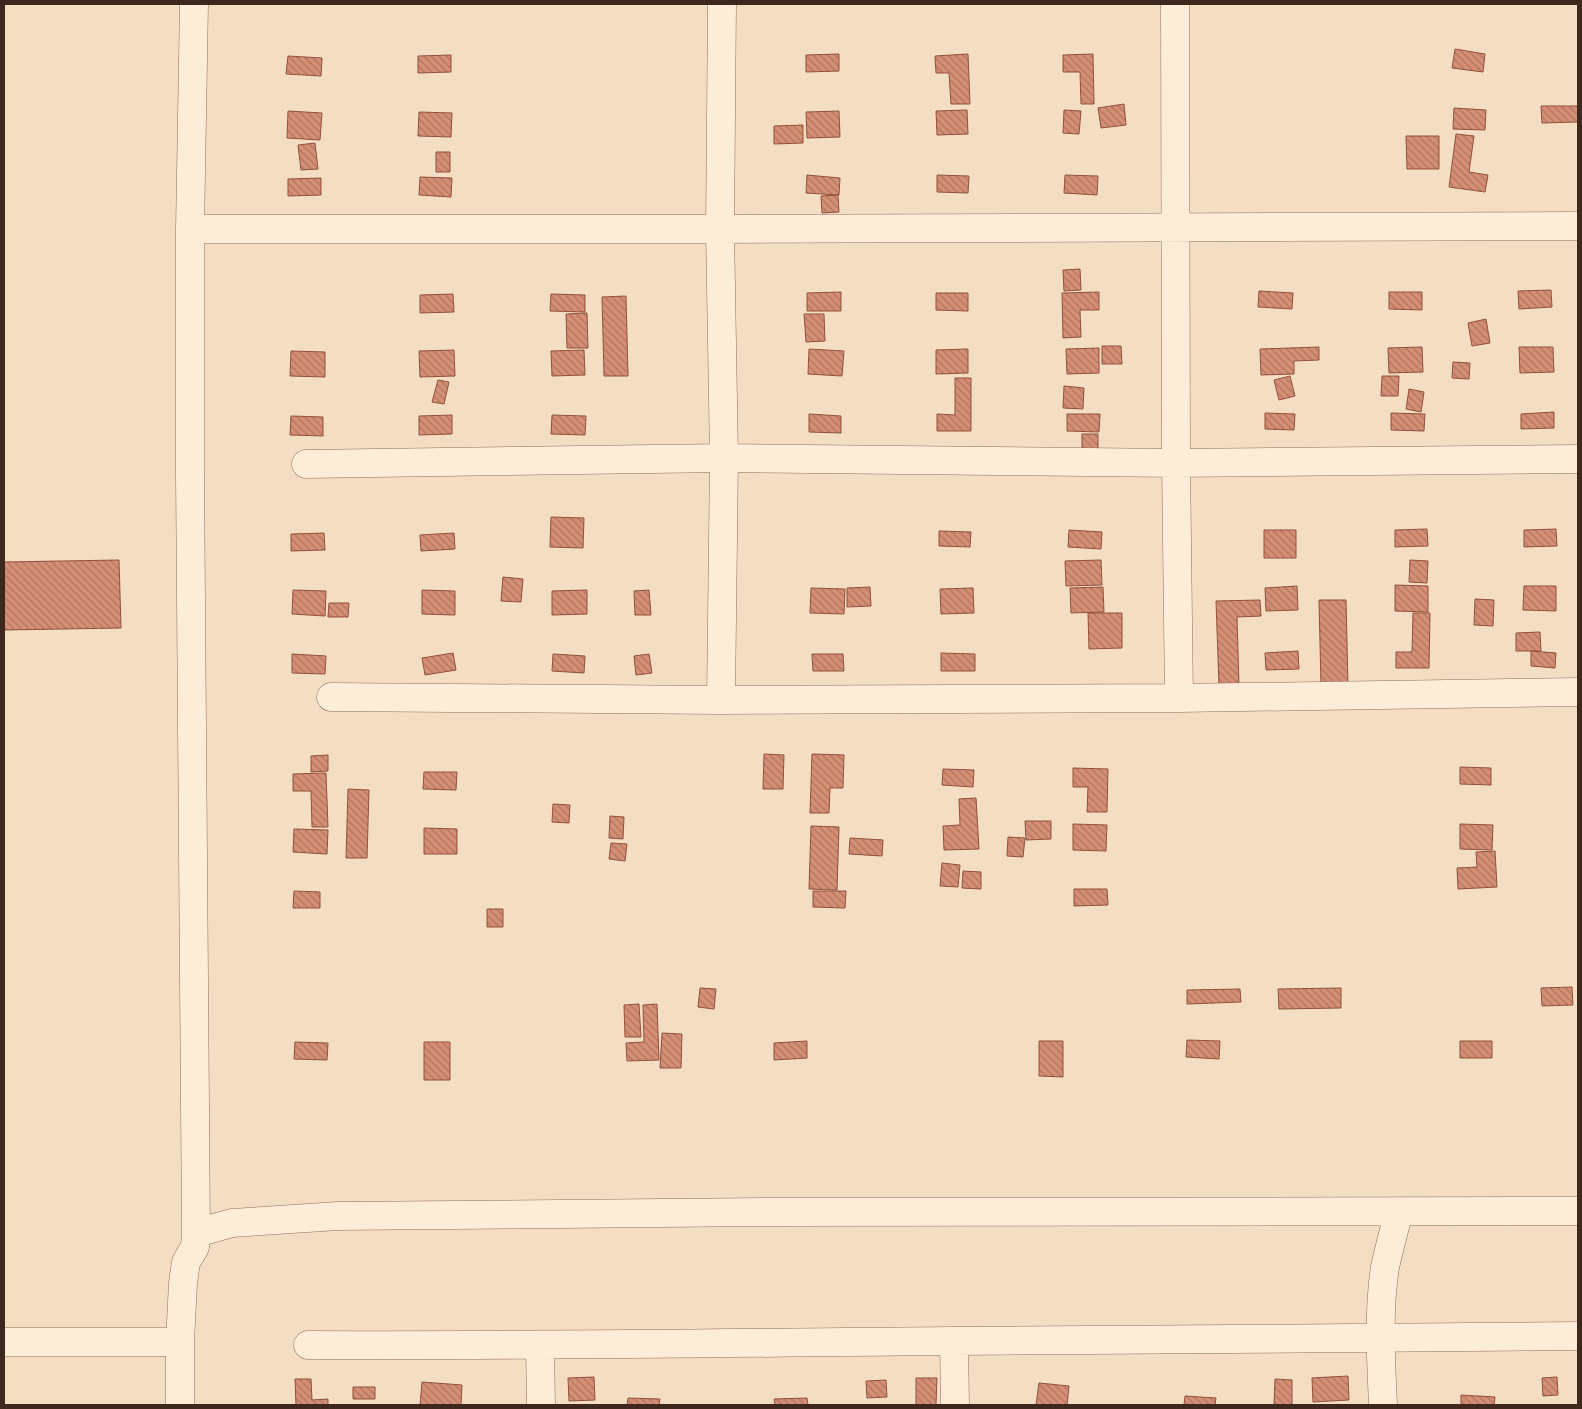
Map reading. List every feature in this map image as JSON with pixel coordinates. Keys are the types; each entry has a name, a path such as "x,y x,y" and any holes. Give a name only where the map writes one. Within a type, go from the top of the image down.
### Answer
{"street":[{"path":"180,1405 182,1283 186,1262 195,1247 196,1232 190,474 190,229 194,4"},
{"path":"721,700 724,458 720,229 722,4"},
{"path":"1175,4 1176,463 1180,698"},
{"path":"190,229 1578,226"},
{"path":"306,464 724,458 1176,463 1578,459"},
{"path":"331,697 721,700 1180,698 1578,692"},
{"path":"196,1232 232,1223 338,1216 762,1212 1578,1211"},
{"path":"1383,1405 1381,1339 1385,1268 1399,1212"},
{"path":"308,1346 540,1346 1578,1336"},
{"path":"954,1341 955,1405"},
{"path":"4,1342 180,1342"},
{"path":"540,1346 541,1405"}],"building":[{"path":"1455,49 1485,54 1483,72 1452,68"},
{"path":"839,54 839,71 806,72 806,55"},
{"path":"968,54 970,104 951,104 949,73 936,73 935,56"},
{"path":"1093,54 1094,104 1081,104 1080,72 1063,72 1063,55"},
{"path":"451,55 451,72 418,73 418,56"},
{"path":"288,56 322,58 321,76 286,74"},
{"path":"1124,104 1126,125 1101,128 1098,108"},
{"path":"1541,106 1578,106 1578,122 1542,123"},
{"path":"1454,108 1486,110 1485,130 1453,129"},
{"path":"967,110 968,134 937,135 936,111"},
{"path":"1064,110 1081,111 1079,134 1063,133"},
{"path":"288,111 322,113 320,140 287,138"},
{"path":"839,111 840,137 807,138 806,112"},
{"path":"419,112 452,113 451,137 418,136"},
{"path":"803,125 803,143 774,144 774,126"},
{"path":"1456,134 1474,136 1469,172 1488,175 1485,192 1449,187"},
{"path":"1406,136 1439,136 1439,169 1407,169"},
{"path":"315,143 318,169 301,170 298,145"},
{"path":"436,152 450,152 450,172 436,172"},
{"path":"807,175 840,178 839,195 806,193"},
{"path":"937,175 969,176 968,193 937,192"},
{"path":"1065,175 1098,176 1097,195 1064,193"},
{"path":"420,177 452,178 451,197 419,195"},
{"path":"321,178 321,195 288,196 288,179"},
{"path":"838,195 839,212 822,213 821,196"},
{"path":"1080,269 1081,290 1064,291 1063,270"},
{"path":"1551,290 1552,307 1519,309 1518,291"},
{"path":"1259,291 1293,293 1292,309 1258,307"},
{"path":"841,292 841,311 807,311 807,293"},
{"path":"1099,292 1099,310 1080,310 1081,337 1063,338 1062,293"},
{"path":"1389,292 1422,292 1422,310 1389,309"},
{"path":"936,293 968,293 968,311 936,310"},
{"path":"453,294 454,312 420,313 420,295"},
{"path":"551,294 585,295 585,312 550,311"},
{"path":"626,296 628,376 604,376 602,297"},
{"path":"587,313 588,348 567,348 566,314"},
{"path":"804,314 824,314 825,341 806,342"},
{"path":"1486,319 1490,343 1472,346 1468,323"},
{"path":"1102,346 1121,346 1122,364 1102,364"},
{"path":"1319,347 1319,360 1294,361 1294,374 1261,375 1260,349"},
{"path":"1422,347 1423,372 1389,373 1388,348"},
{"path":"1519,347 1553,347 1554,372 1520,373"},
{"path":"1099,348 1099,373 1067,374 1066,349"},
{"path":"809,349 844,351 842,376 808,374"},
{"path":"968,349 968,373 936,374 936,350"},
{"path":"454,350 455,376 420,377 419,351"},
{"path":"584,350 585,375 552,376 551,351"},
{"path":"291,351 325,352 325,377 290,376"},
{"path":"1453,362 1470,363 1469,379 1452,378"},
{"path":"1290,376 1295,396 1279,400 1274,380"},
{"path":"1382,376 1399,376 1398,396 1381,396"},
{"path":"955,378 971,378 971,431 937,431 937,414 955,415"},
{"path":"438,380 449,382 444,404 432,402"},
{"path":"1064,386 1084,388 1083,409 1063,408"},
{"path":"1409,389 1424,392 1421,412 1406,409"},
{"path":"1554,412 1554,428 1521,429 1521,414"},
{"path":"1265,413 1295,414 1294,430 1265,429"},
{"path":"1391,413 1425,414 1424,431 1391,430"},
{"path":"809,414 841,416 841,433 809,432"},
{"path":"1067,414 1100,414 1099,432 1067,431"},
{"path":"452,415 452,434 419,435 419,416"},
{"path":"552,415 586,416 585,435 551,434"},
{"path":"291,416 323,417 323,436 290,435"},
{"path":"1082,434 1098,434 1098,451 1082,451"},
{"path":"551,517 584,518 583,548 550,547"},
{"path":"1427,529 1428,546 1395,547 1395,530"},
{"path":"1556,529 1557,546 1524,547 1524,530"},
{"path":"1069,530 1102,532 1101,549 1068,547"},
{"path":"1264,530 1296,530 1296,558 1264,558"},
{"path":"939,531 971,532 970,547 939,546"},
{"path":"324,533 325,550 291,551 291,534"},
{"path":"454,533 455,549 421,551 420,535"},
{"path":"119,560 121,628 4,630 4,562"},
{"path":"1101,560 1102,585 1066,586 1065,561"},
{"path":"1410,560 1428,561 1427,583 1409,582"},
{"path":"503,577 523,579 521,602 501,601"},
{"path":"1395,585 1428,586 1428,612 1395,611"},
{"path":"1297,586 1298,610 1266,611 1265,588"},
{"path":"1524,586 1556,586 1556,611 1523,610"},
{"path":"870,587 871,606 847,607 847,588"},
{"path":"1103,587 1104,612 1071,613 1070,588"},
{"path":"811,588 845,589 844,614 810,613"},
{"path":"973,588 974,613 941,614 940,589"},
{"path":"293,590 326,591 325,616 292,614"},
{"path":"422,590 455,591 455,615 422,614"},
{"path":"587,590 587,614 552,615 552,591"},
{"path":"649,590 651,615 635,615 634,591"},
{"path":"1475,599 1494,600 1493,626 1474,625"},
{"path":"1260,600 1261,616 1237,617 1239,686 1219,686 1216,601"},
{"path":"1319,600 1346,600 1348,685 1321,686"},
{"path":"329,603 349,603 348,617 328,617"},
{"path":"1088,613 1122,613 1122,648 1089,649"},
{"path":"1413,613 1430,613 1429,668 1396,668 1396,652 1412,652"},
{"path":"1540,632 1541,651 1516,651 1516,633"},
{"path":"1298,651 1299,669 1266,670 1265,653"},
{"path":"1531,651 1556,653 1555,668 1531,666"},
{"path":"453,653 456,670 425,675 422,658"},
{"path":"941,653 975,654 975,671 941,671"},
{"path":"292,654 326,656 325,674 292,673"},
{"path":"553,654 585,656 584,673 552,671"},
{"path":"649,654 652,673 636,675 634,656"},
{"path":"812,654 843,654 844,671 813,671"},
{"path":"764,754 784,755 783,789 763,789"},
{"path":"812,754 844,755 843,788 830,788 829,813 810,813"},
{"path":"328,755 328,771 311,772 311,756"},
{"path":"1460,767 1491,768 1491,785 1460,784"},
{"path":"1073,768 1108,769 1107,812 1087,812 1088,787 1073,787"},
{"path":"943,769 974,770 973,787 942,785"},
{"path":"424,772 457,772 456,790 423,789"},
{"path":"326,773 328,827 312,827 311,791 293,791 293,774"},
{"path":"348,789 369,790 367,858 346,858"},
{"path":"976,798 979,849 944,850 943,826 960,825 959,799"},
{"path":"553,804 570,805 569,823 552,822"},
{"path":"610,816 624,817 623,839 609,838"},
{"path":"1025,821 1051,821 1051,839 1026,840"},
{"path":"1073,824 1107,825 1106,851 1073,850"},
{"path":"1460,824 1493,825 1492,850 1460,849"},
{"path":"811,826 839,827 837,890 809,889"},
{"path":"424,828 457,829 457,854 424,854"},
{"path":"294,829 328,830 327,854 293,852"},
{"path":"1008,837 1025,838 1023,857 1007,856"},
{"path":"850,838 883,840 882,856 849,854"},
{"path":"611,843 627,844 625,861 609,859"},
{"path":"1495,851 1497,887 1458,889 1457,868 1477,867 1476,852"},
{"path":"942,863 960,865 958,887 940,886"},
{"path":"963,871 981,872 981,889 962,888"},
{"path":"1074,889 1107,889 1108,905 1074,906"},
{"path":"294,891 320,892 320,908 293,908"},
{"path":"813,891 846,891 845,908 813,907"},
{"path":"487,909 503,909 503,927 487,927"},
{"path":"1572,987 1573,1005 1542,1006 1541,988"},
{"path":"700,988 716,989 714,1009 698,1007"},
{"path":"1341,988 1341,1008 1279,1009 1278,989"},
{"path":"1240,989 1241,1002 1187,1004 1187,990"},
{"path":"639,1004 641,1037 625,1037 624,1005"},
{"path":"657,1004 659,1060 627,1061 626,1043 644,1042 643,1005"},
{"path":"662,1033 682,1034 681,1068 660,1068"},
{"path":"1187,1040 1220,1041 1219,1059 1186,1057"},
{"path":"807,1041 807,1058 774,1060 774,1043"},
{"path":"1039,1041 1063,1041 1063,1077 1039,1076"},
{"path":"1460,1041 1492,1041 1492,1058 1460,1058"},
{"path":"295,1042 328,1043 327,1060 294,1059"},
{"path":"424,1042 450,1042 450,1080 424,1080"},
{"path":"1348,1376 1349,1400 1313,1402 1312,1378"},
{"path":"594,1377 595,1400 569,1401 568,1378"},
{"path":"1557,1377 1558,1395 1543,1396 1542,1378"},
{"path":"916,1378 937,1378 936,1405 916,1405"},
{"path":"295,1379 311,1379 312,1400 328,1399 328,1405 296,1405"},
{"path":"1275,1379 1292,1380 1292,1405 1274,1405"},
{"path":"886,1380 887,1397 867,1398 866,1381"},
{"path":"422,1382 462,1385 461,1405 420,1405"},
{"path":"1039,1383 1069,1386 1067,1405 1036,1405"},
{"path":"353,1387 375,1387 375,1399 353,1399"},
{"path":"1461,1395 1495,1397 1494,1405 1461,1405"},
{"path":"1185,1396 1216,1398 1215,1405 1184,1405"},
{"path":"628,1398 660,1399 659,1405 627,1405"},
{"path":"807,1398 808,1405 775,1405 774,1399"}]}
